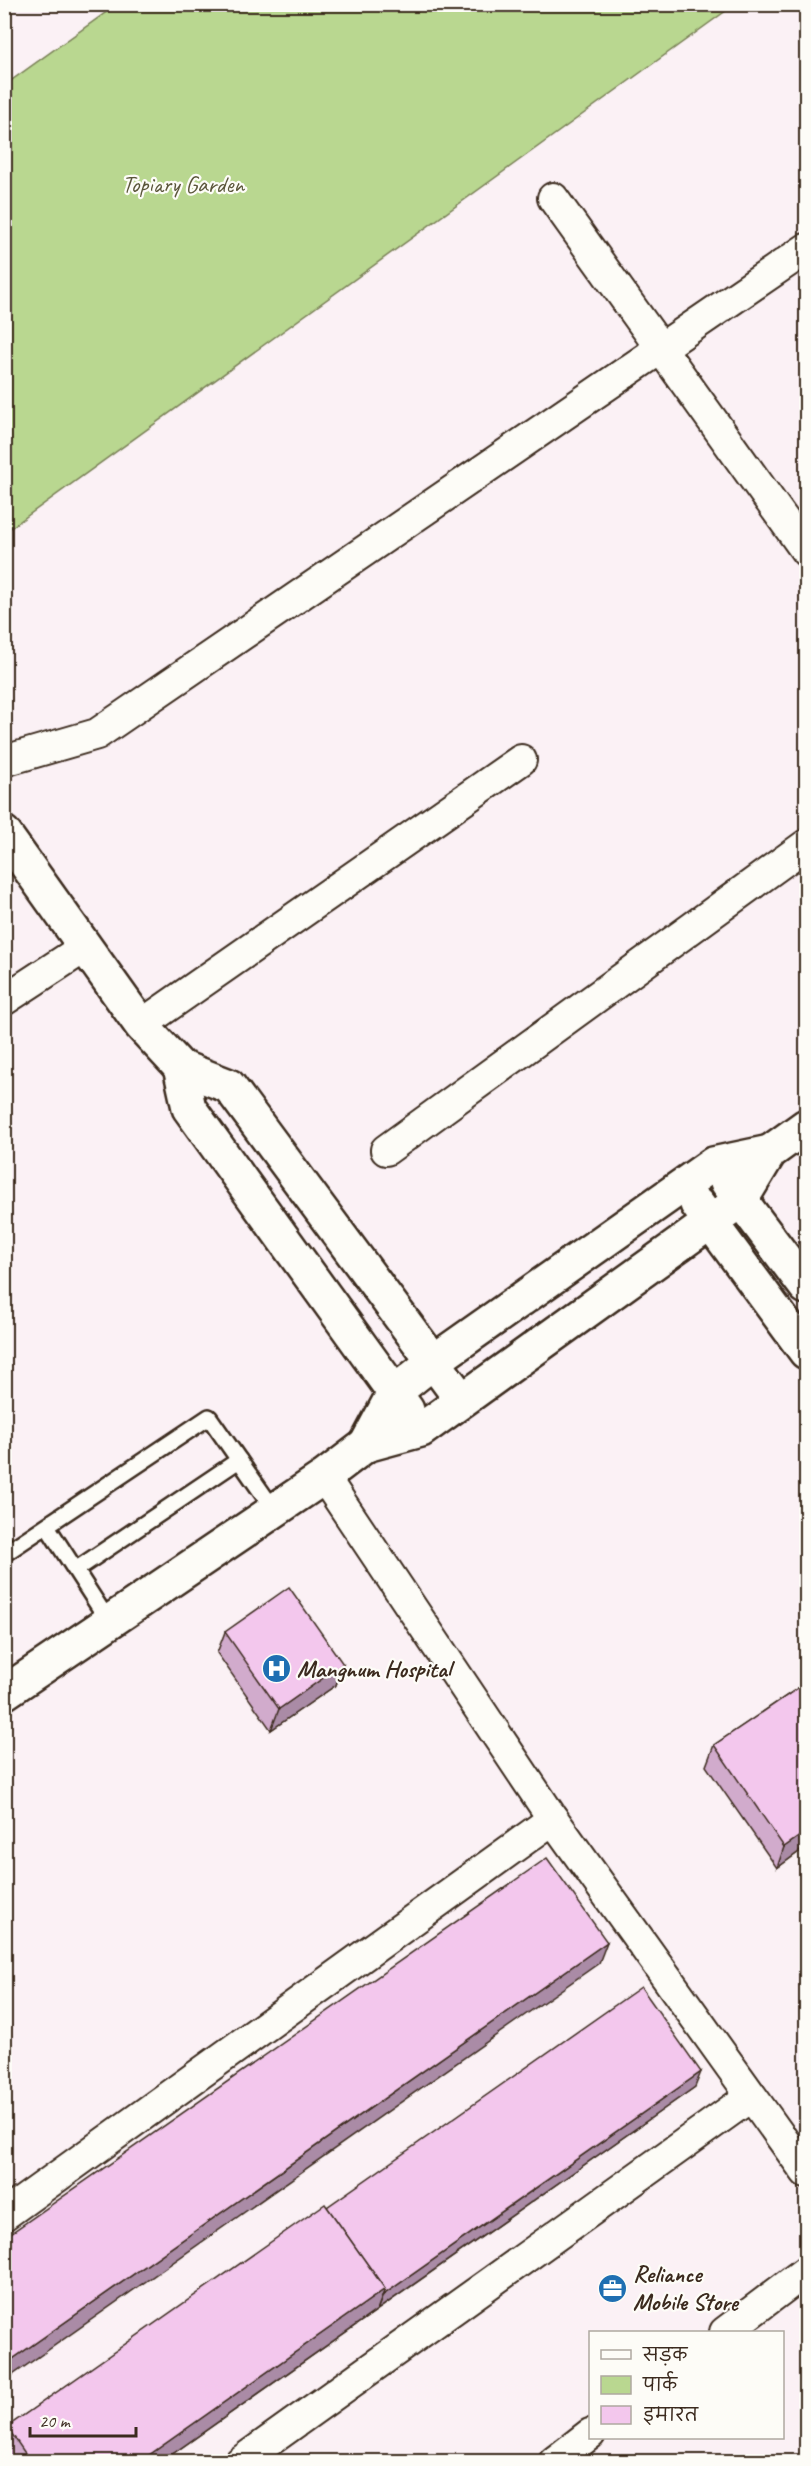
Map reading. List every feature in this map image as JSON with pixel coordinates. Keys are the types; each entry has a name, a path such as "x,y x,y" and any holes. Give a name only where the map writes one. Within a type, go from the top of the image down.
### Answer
{"street":[{"path":"553,198 807,551"},
{"path":"4,761 97,734 807,249"},
{"path":"141,1025 521,760"},
{"path":"4,833 141,1025 180,1067 229,1086 461,1400"},
{"path":"386,1150 807,845"},
{"path":"4,1000 85,947"},
{"path":"180,1067 189,1108 421,1430"},
{"path":"4,1693 324,1477 366,1444 394,1393 434,1361 683,1185 713,1164 770,1152 807,1126"},
{"path":"366,1444 421,1430 741,1200 770,1152"},
{"path":"713,1164 807,1287"},
{"path":"683,1185 807,1352"},
{"path":"324,1477 553,1819 807,2172"},
{"path":"4,2215 553,1819"},
{"path":"240,2462 751,2096"},
{"path":"726,2331 807,2271"},
{"path":"554,2462 589,2436"}],"lane":[{"path":"4,1554 208,1417 274,1510"},
{"path":"77,1569 239,1460"},
{"path":"47,1526 77,1569 109,1622"}],"green space":[{"name":"Topiary Garden","path":"116,5 734,5 5,532 5,85"}],"building":[{"path":"289,1587 343,1664 279,1709 225,1632"},
{"path":"807,1682 807,1831 784,1847 714,1745"},
{"path":"547,1858 607,1942 4,2365 4,2238"},
{"path":"641,1987 701,2072 383,2295 385,2289 327,2207"},
{"path":"325,2204 385,2289 139,2462 31,2462 7,2427"}],"place":[{"name":"Mangnum Hospital","path":"276,1669"},
{"name":"Reliance Mobile Store","path":"612,2288"}]}
